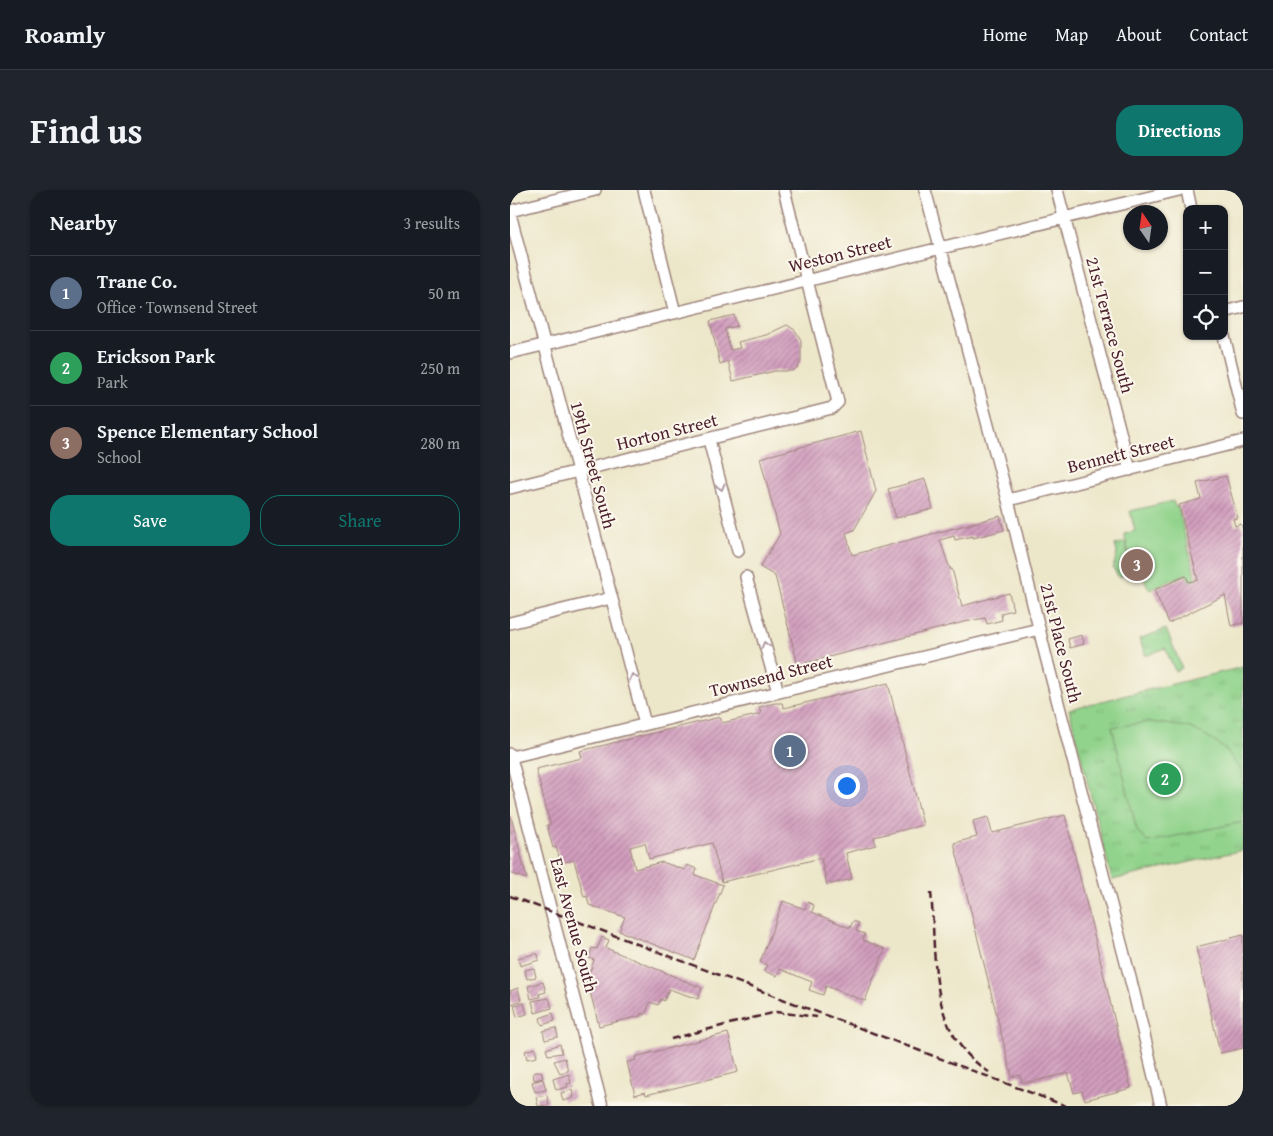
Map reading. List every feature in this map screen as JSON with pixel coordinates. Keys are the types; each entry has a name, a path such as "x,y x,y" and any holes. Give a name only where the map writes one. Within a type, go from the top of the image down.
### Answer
{"street":[{"path":"510,212 595,190"},
{"path":"644,190 675,313"},
{"path":"784,190 807,280"},
{"name":"21st Place South","path":"925,190 1008,500 1039,629 1133,989 1161,1106"},
{"name":"21st Terrace South","path":"1057,190 1130,470"},
{"name":"Weston Street","path":"510,353 1179,190"},
{"path":"1187,190 1191,205"},
{"name":"19th Street South","path":"510,212 543,345 646,724"},
{"name":"Horton Street","path":"510,488 832,408 838,402 807,280"},
{"path":"1228,311 1243,308"},
{"path":"1225,340 1243,414"},
{"path":"709,440 738,551"},
{"name":"Bennett Street","path":"1008,500 1243,441"},
{"path":"746,577 778,692"},
{"path":"510,623 611,598"},
{"name":"Townsend Street","path":"510,755 1039,629"},
{"name":"East Avenue South","path":"510,755 602,1106"}],"green space":[{"path":"1173,501 1175,507 1178,507 1196,579 1190,581 1186,574 1150,590 1129,554 1124,534 1135,531 1130,511"},
{"path":"1125,542 1131,566 1128,574 1118,577 1113,568 1117,553 1115,545"},
{"path":"1166,629 1182,668 1175,671 1165,648 1146,656 1139,639"},
{"path":"1243,667 1243,850 1112,880 1069,709"},
{"path":"1150,722 1188,727 1207,736 1225,749 1243,772 1243,822 1147,842 1137,831 1112,727"}],"building":[{"path":"734,315 737,326 725,329 730,350 740,348 738,342 766,335 787,325 795,330 801,340 801,361 798,367 792,371 775,371 733,381 728,361 720,364 710,321"},
{"path":"861,431 876,491 854,530 846,533 852,555 1000,516 1004,530 973,538 973,536 955,540 954,536 940,540 950,569 952,569 962,606 1009,593 1013,610 1001,613 1002,620 987,624 985,618 964,622 798,665 775,576 760,567 780,534 760,458"},
{"path":"1226,476 1238,518 1233,519 1235,526 1241,524 1243,530 1243,623 1231,626 1225,595 1169,623 1154,590 1186,576 1189,582 1198,580 1179,505 1201,499 1197,483"},
{"path":"925,479 933,509 896,518 888,489"},
{"path":"1082,635 1084,644 1070,648 1068,639"},
{"path":"888,683 923,825 874,837 876,845 846,853 852,879 827,885 821,858 722,882 712,843 649,859 645,843 630,847 635,869 662,862 685,870 687,865 697,869 695,875 723,885 694,960 619,931 625,917 589,905 587,896 584,897 574,860 561,863 556,847 553,848 547,825 550,824 536,769 582,758 580,751 720,717 722,723 761,714 759,707 775,703 782,703 784,708"},
{"path":"1065,815 1131,1088 1085,1100 1082,1091 1074,1093 1068,1073 1031,1082 1022,1082 1020,1075 1012,1077 954,843 977,837 973,821 988,817 992,833"},
{"path":"511,816 527,879 510,873"},
{"path":"783,901 805,909 807,902 814,905 812,912 850,928 853,921 859,923 856,931 865,934 863,940 885,949 865,1001 826,986 823,995 809,990 812,982 780,969 777,976 764,971 767,965 760,962"},
{"path":"1243,935 1243,1048 1220,1053 1196,947"},
{"path":"602,937 609,940 606,948 702,988 698,999 669,989 664,1001 661,999 658,1005 650,1002 645,1015 641,1013 640,1016 599,1026 587,980 594,960 589,958 592,948 597,949"},
{"path":"538,954 539,960 520,966 518,958"},
{"path":"534,968 536,977 527,979 525,970"},
{"path":"543,982 546,992 539,994 540,997 531,999 528,986"},
{"path":"518,988 521,1001 511,1004 510,991"},
{"path":"549,998 552,1008 535,1013 532,1001"},
{"path":"524,1003 527,1014 517,1017 514,1005"},
{"path":"553,1013 555,1021 542,1025 540,1018"},
{"path":"556,1028 558,1037 545,1040 543,1031"},
{"path":"728,1033 738,1072 646,1095 645,1092 635,1095 627,1062 636,1060 635,1057"},
{"path":"560,1044 562,1053 548,1055 546,1049"},
{"path":"535,1048 537,1057 527,1059 525,1051"},
{"path":"565,1058 568,1071 560,1073 554,1061"},
{"path":"541,1071 543,1078 534,1080 533,1073"},
{"path":"569,1074 571,1083 567,1084 568,1087 556,1090 553,1079"},
{"path":"543,1079 546,1090 535,1092 532,1082"},
{"path":"572,1090 574,1098 563,1101 561,1093"},
{"path":"547,1095 549,1105 538,1106 536,1097"}],"railway":[{"path":"931,892 935,967 945,1015 954,1036 969,1055 989,1072"},
{"path":"510,896 1066,1106"},
{"path":"671,1039 776,1012 817,1017"}],"place":[{"name":"Spence Elementary School","path":"1137,565"},
{"name":"Trane Co.","path":"790,751"},
{"name":"Erickson Park","path":"1165,779"}]}
